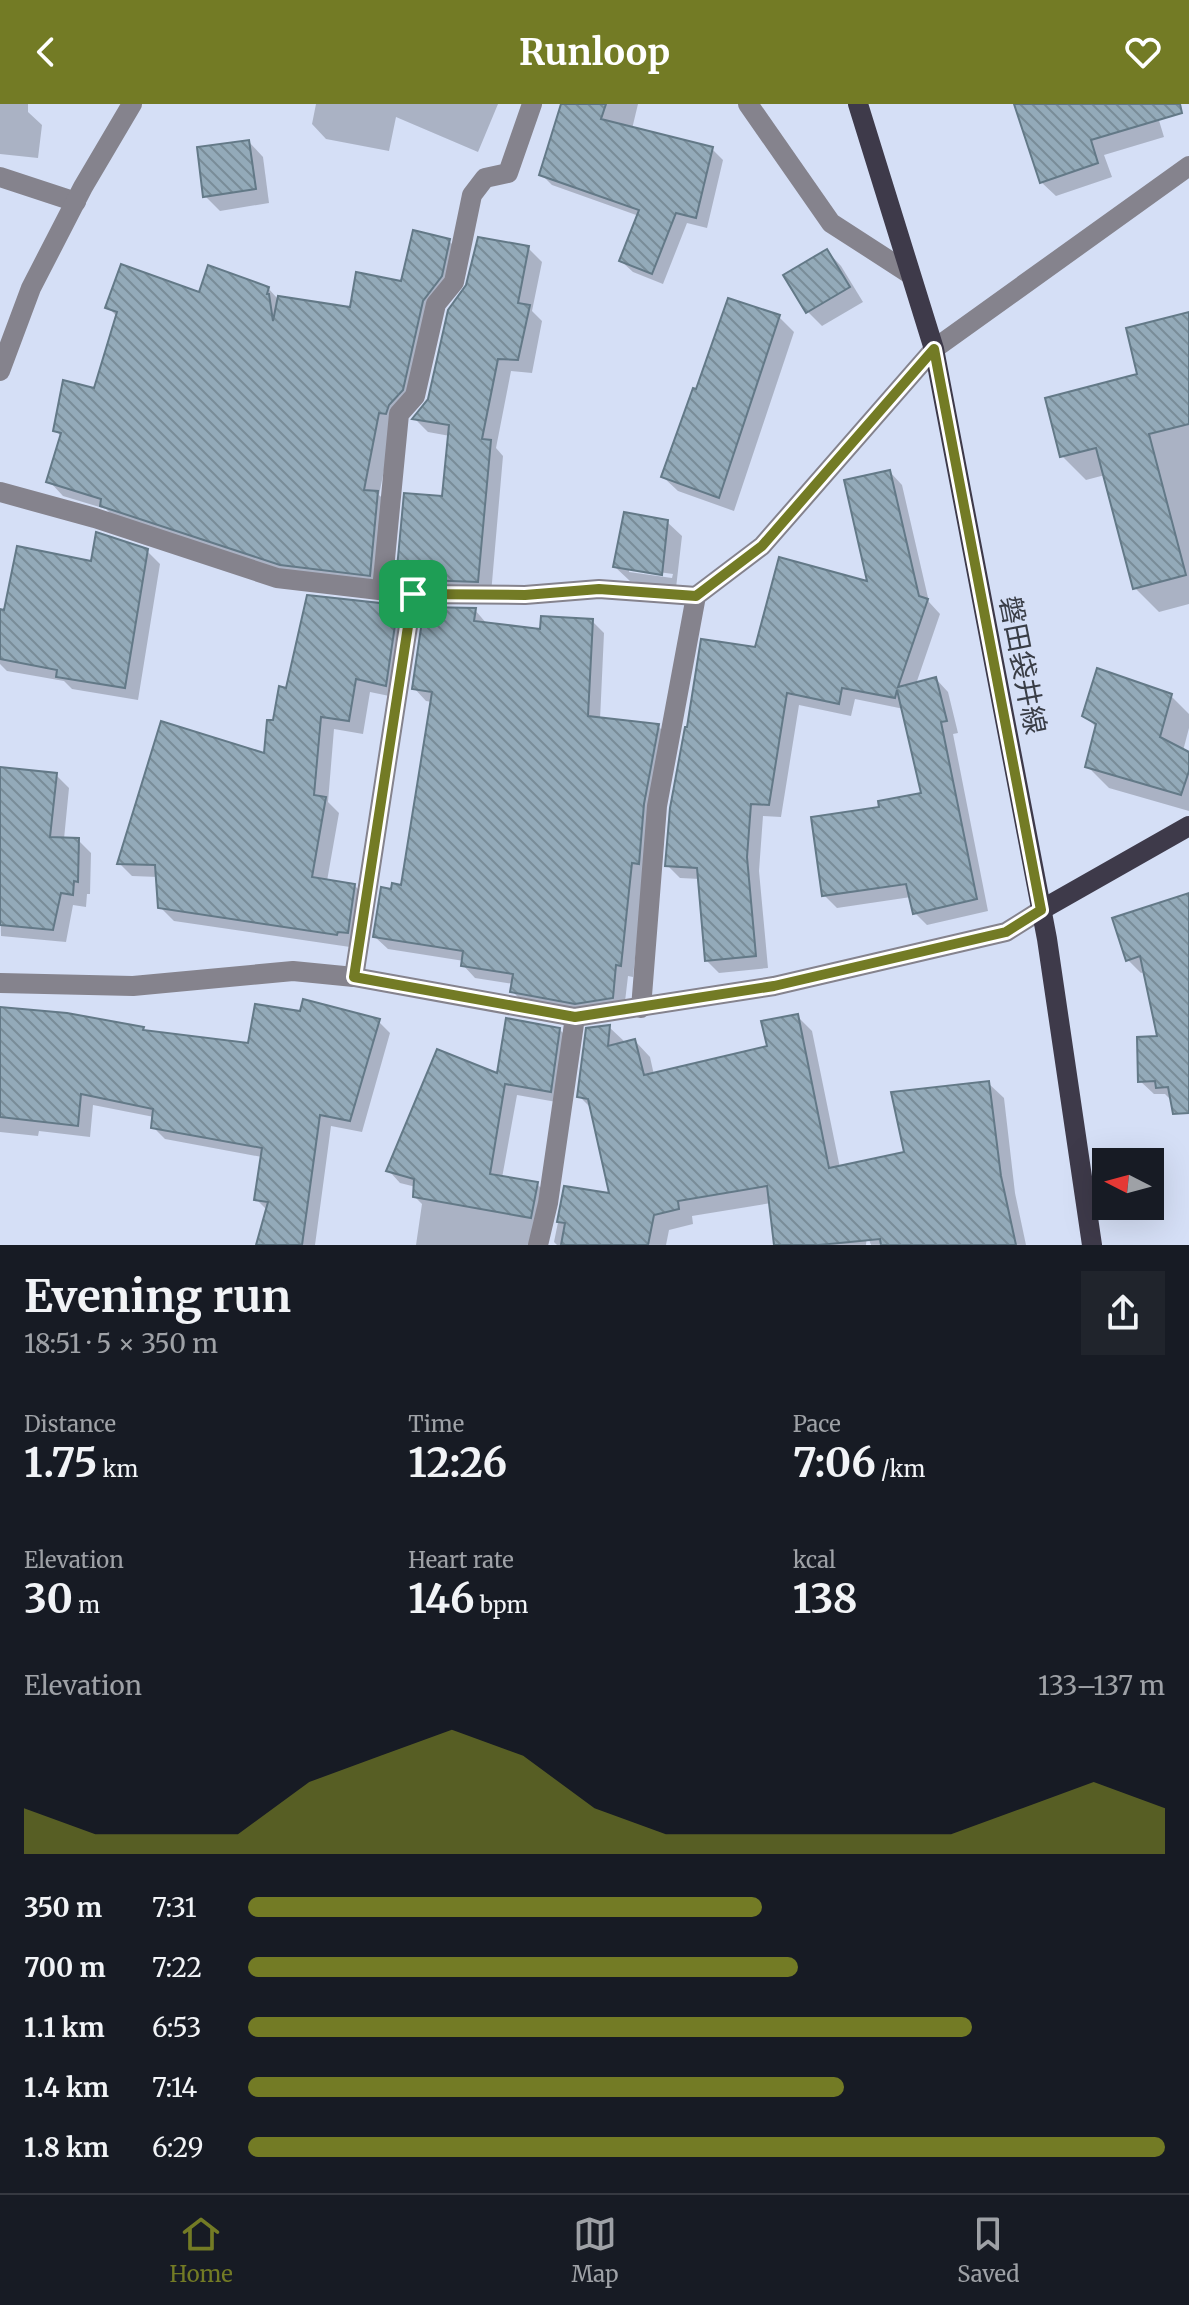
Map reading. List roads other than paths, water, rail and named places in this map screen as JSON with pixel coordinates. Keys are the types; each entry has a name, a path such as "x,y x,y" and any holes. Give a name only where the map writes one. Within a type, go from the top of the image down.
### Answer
{"main road":[{"name":"磐田袋井線","path":"858,104 934,349 1047,939 1092,1245"},
{"path":"1041,910 1189,826"}],"street":[{"path":"0,371 31,288 132,104"},
{"path":"382,590 399,414 415,396 436,304 454,282 472,195 485,178 508,173 532,104"},
{"path":"748,104 831,223 910,274"},
{"path":"0,492 95,518 277,578 413,594 525,595 599,589 696,596 762,546 934,349 1189,166"},
{"path":"0,177 76,202"},
{"path":"354,977 413,594"},
{"path":"641,1008 657,806 696,596"},
{"path":"0,983 133,986 293,971 354,977 575,1017 774,986 1006,932 1041,910"},
{"path":"538,1245 548,1203 575,1017"}]}
